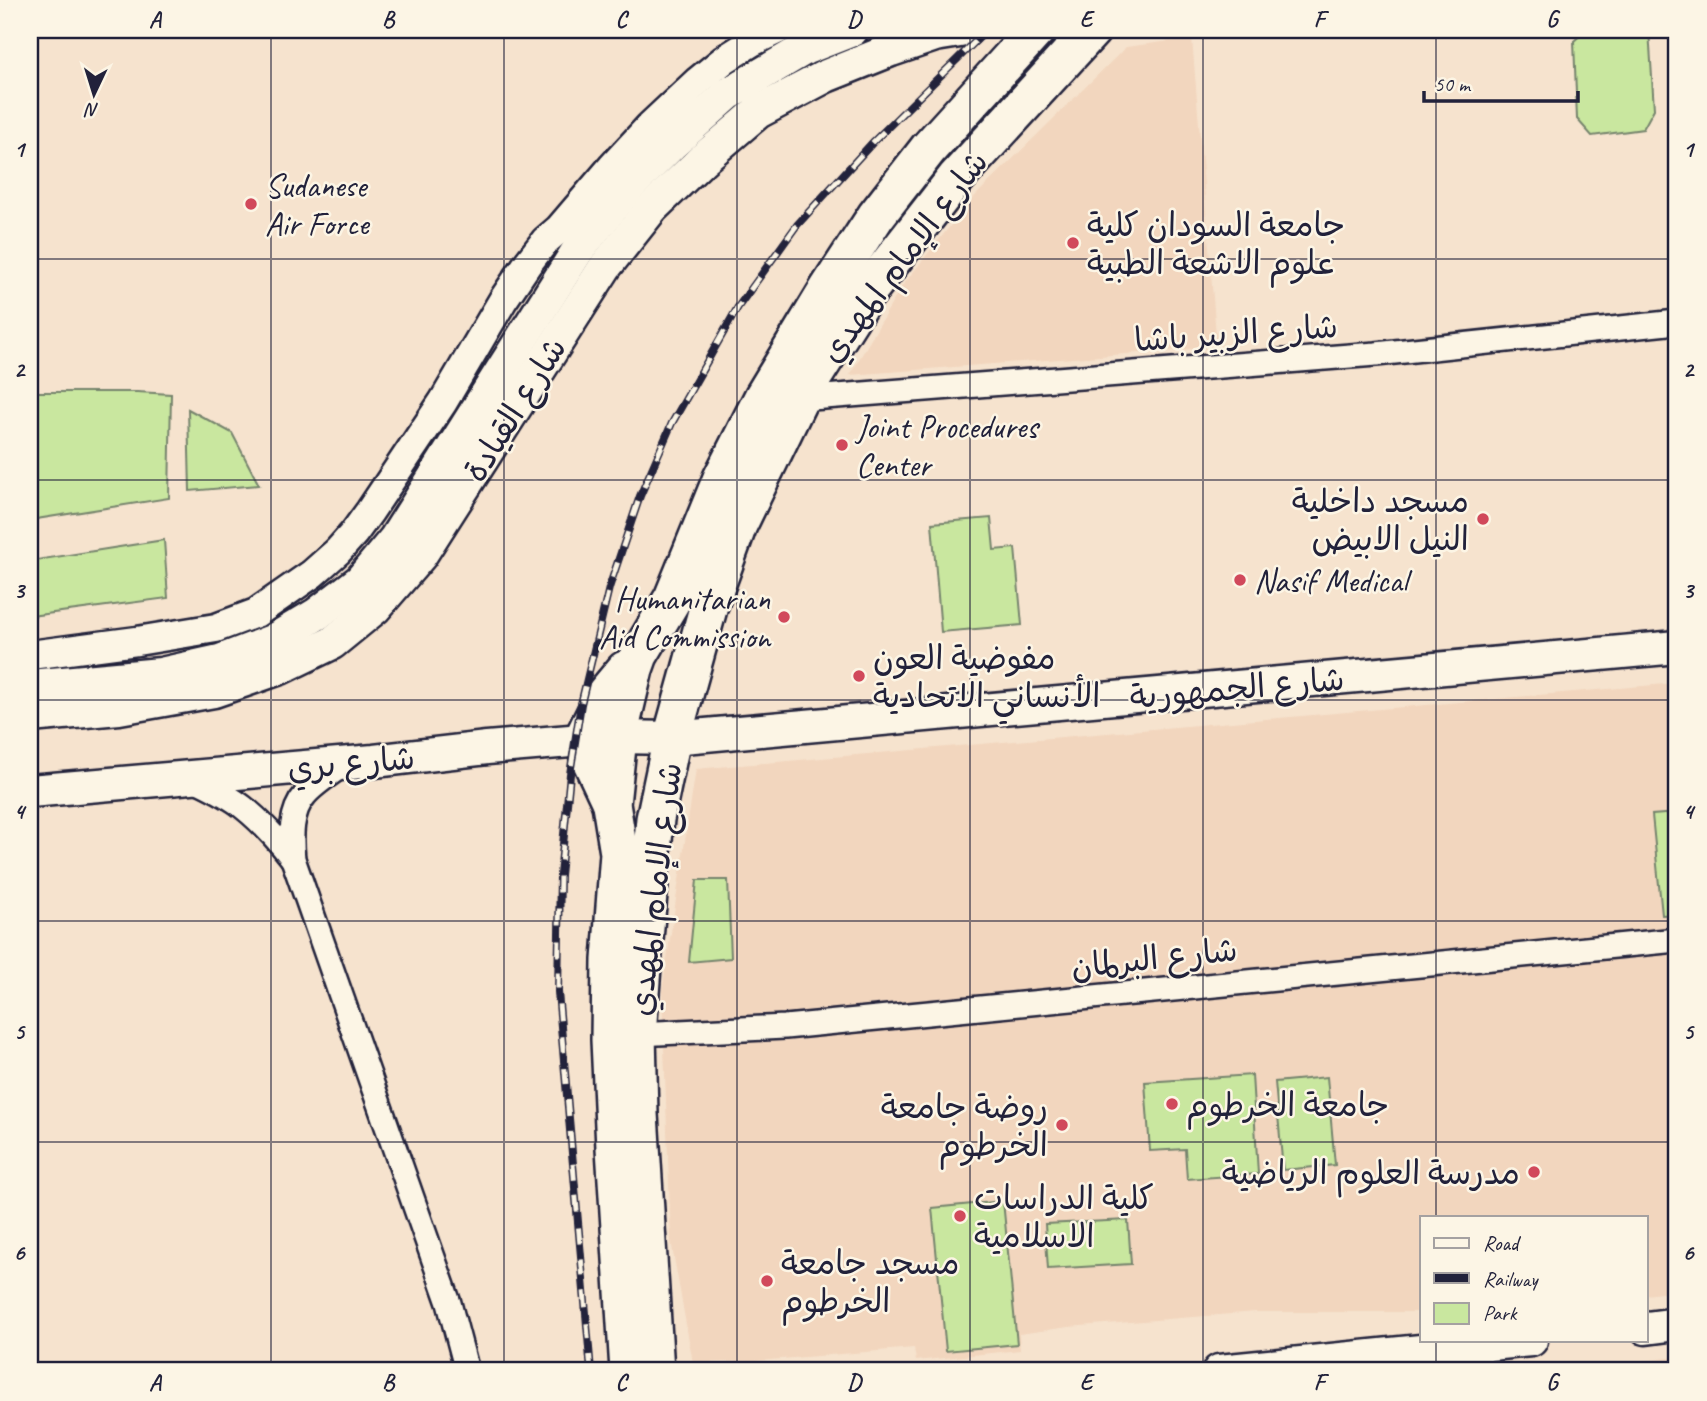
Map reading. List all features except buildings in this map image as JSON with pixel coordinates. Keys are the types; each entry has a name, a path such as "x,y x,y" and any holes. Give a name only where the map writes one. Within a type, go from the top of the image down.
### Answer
{"main road":[{"name":"شارع القيادة","path":"30,686 161,674 220,661 272,642 317,614 360,581 395,538 578,250 629,187 728,94 806,48 852,30"},
{"name":"شارع القيادة","path":"30,716 120,708 214,691 280,668 332,643 375,608 420,556 605,267 652,208 758,112 826,76 902,46 935,35 966,30"},
{"name":"شارع الإمام المهدي","path":"629,1371 614,1148 610,1040 611,960 619,853 611,804 618,737 639,655 673,598 722,478 764,397 829,288 876,216 929,148 1036,30"},
{"name":"شارع الإمام المهدي","path":"655,1371 639,1114 637,1034 655,819 672,738 709,605 738,526 799,399 865,295 956,178 1092,30"},
{"name":"شارع الجمهورية","path":"672,738 1677,647"},
{"path":"611,804 582,741 605,694 639,655"},
{"name":"شارع بري","path":"30,791 618,737 672,738"},
{"path":"1648,1328 1677,1324"},
{"path":"1219,1371 1511,1342"}],"street":[{"name":"شارع القيادة","path":"30,655 216,628 256,613 312,574 338,551 370,511 443,402 503,300 545,241 559,229 650,126 698,81 725,59 777,30"},
{"name":"شارع الزبير باشا","path":"799,399 1376,354 1677,322"},
{"path":"347,762 304,795 292,828 293,859 449,1304 467,1371"},
{"path":"188,776 243,807 270,831 293,859"},
{"name":"شارع البرلمان","path":"637,1034 785,1027 1677,940"}],"shaded area":[{"name":"جامعة السودان كلية علوم الاشعة الطبية","path":"1192,38 1217,347 850,375 902,286 971,200 1126,47"},
{"name":"جامعة الخرطوم","path":"1677,683 1677,1291 1648,1295 1648,1216 1420,1216 1420,1312 1256,1312 1068,1327 1019,1334 1020,1350 916,1361 914,1348 757,1361 693,1363 671,1241 662,991 696,769"},
{"path":"1677,1357 1677,1371 1555,1371"}],"green space":[{"path":"1586,30 1649,30 1654,109 1643,129 1592,136 1577,119 1574,41"},
{"path":"30,392 171,394 169,498 30,520"},
{"path":"188,409 232,433 259,485 190,491"},
{"path":"991,518 994,550 1015,548 1022,625 941,632 932,523"},
{"path":"164,540 168,598 30,616 30,561"},
{"path":"1677,813 1677,914 1662,915 1652,815"},
{"path":"697,880 728,880 731,958 689,962"},
{"path":"1252,1075 1258,1174 1187,1179 1185,1149 1150,1151 1145,1082"},
{"path":"1327,1077 1335,1165 1283,1170 1275,1082"},
{"path":"1003,1201 1017,1344 946,1351 932,1208"},
{"path":"1128,1220 1131,1264 1048,1269 1045,1224"}],"railway":[{"path":"591,1371 558,992 560,875 570,774 581,704 609,588 640,496 672,423 738,307 797,225 874,141 987,30"}],"place":[{"name":"Sudanese Air Force","path":"251,204"},
{"name":"جامعة السودان كلية علوم الاشعة الطبية","path":"1073,243"},
{"name":"Joint Procedures Center","path":"842,445"},
{"name":"مسجد داخلية النيل الابيض","path":"1483,519"},
{"name":"Nasif Medical","path":"1240,580"},
{"name":"Humanitarian Aid Commission","path":"784,617"},
{"name":"مفوضية العون الأنساني الاتحادية","path":"859,676"},
{"name":"جامعة الخرطوم","path":"1172,1104"},
{"name":"روضة جامعة الخرطوم","path":"1062,1125"},
{"name":"مدرسة العلوم الرياضية","path":"1534,1172"},
{"name":"كلية الدراسات الاسلامية","path":"960,1216"},
{"name":"مسجد جامعة الخرطوم","path":"767,1281"}]}
